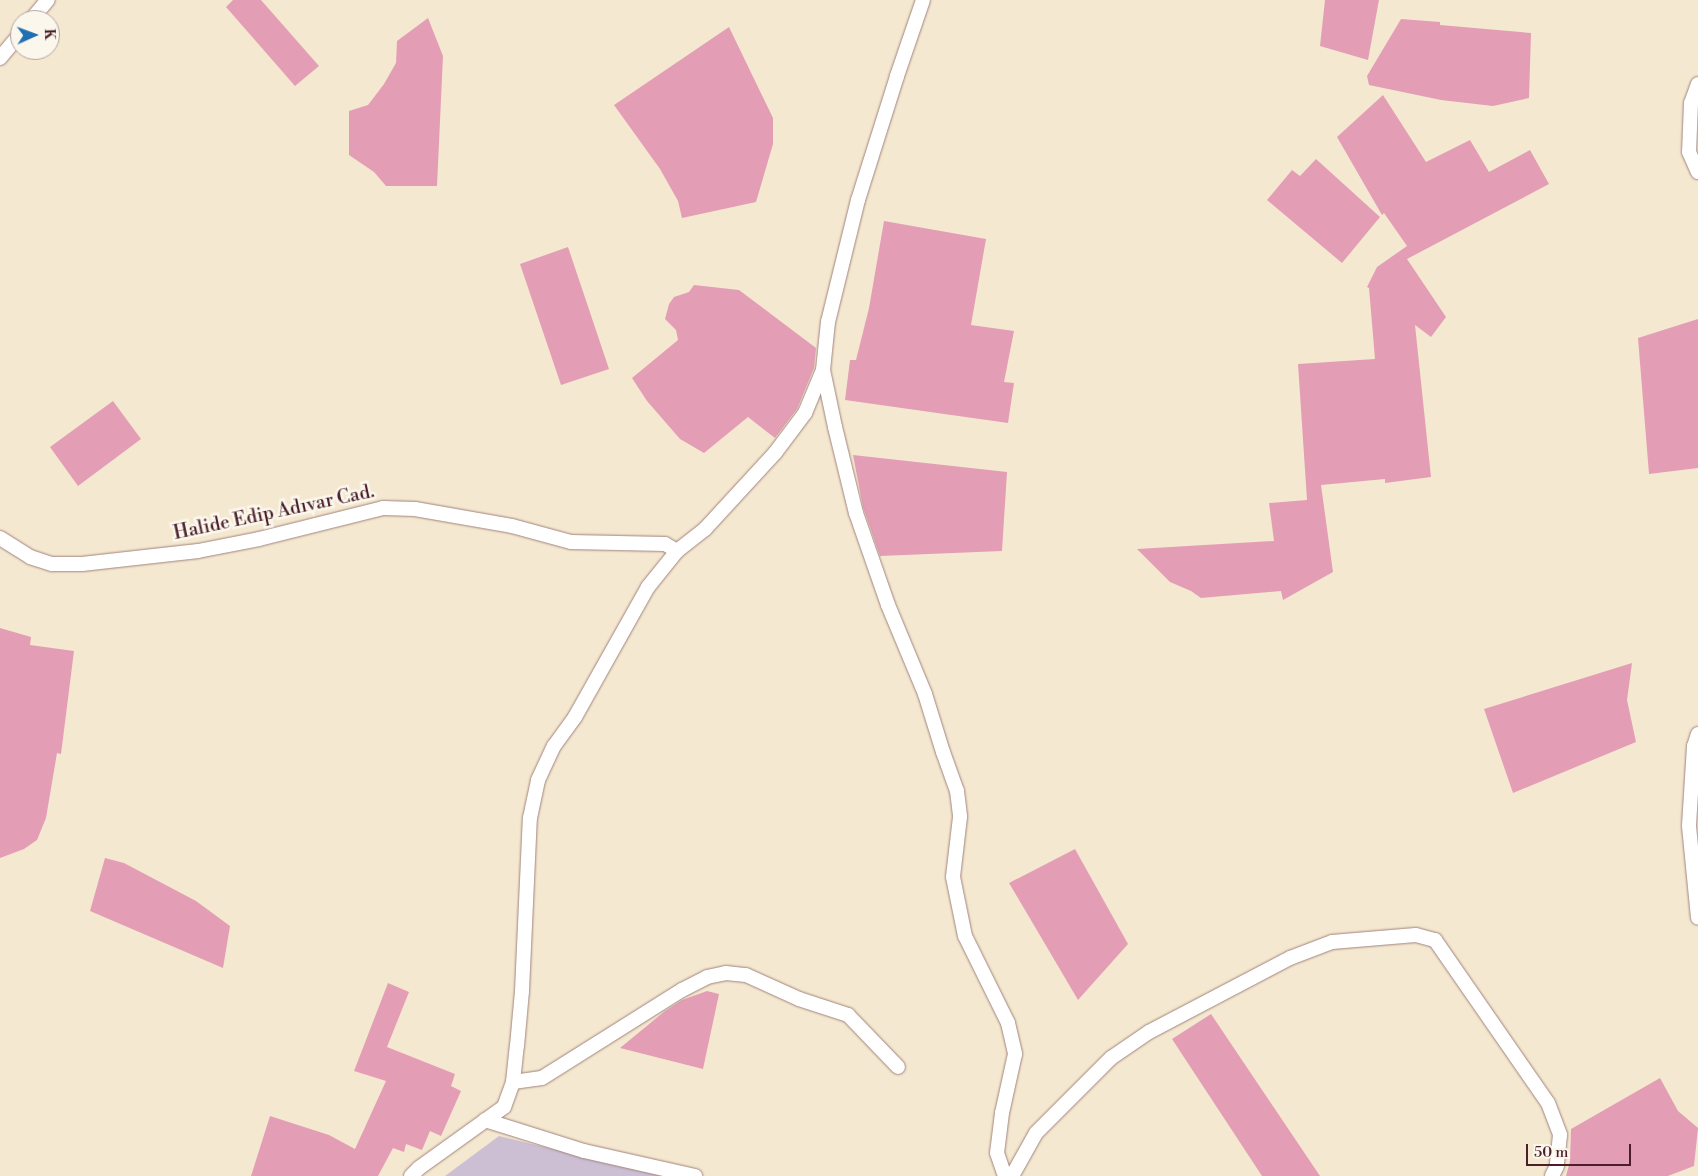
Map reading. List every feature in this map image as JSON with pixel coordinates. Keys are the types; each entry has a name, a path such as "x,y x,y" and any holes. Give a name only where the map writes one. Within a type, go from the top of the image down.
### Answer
{"street":[{"path":"40,10 48,0"},
{"path":"923,0 896,76 858,200 828,322 824,370 856,513 888,604 925,694 957,790 960,817 953,877 965,936 1008,1024 1015,1054 1002,1113 997,1153 1005,1176"},
{"path":"0,58 10,46"},
{"path":"1698,84 1690,103 1689,152 1698,172"},
{"path":"411,1176 419,1168 504,1107 513,1082 522,991 530,818 538,780 554,746 575,717 648,587 677,551 705,529 775,452 805,414 824,370"},
{"name":"Halide Edip Adıvar Cad.","path":"0,538 30,557 52,564 82,564 198,550 259,539 382,508 415,509 512,526 571,542 665,544 677,551"},
{"path":"1698,734 1694,746 1689,826 1698,918"},
{"path":"1012,1176 1036,1133 1111,1058 1149,1032 1290,958 1332,942 1416,935 1435,940 1548,1103 1560,1134 1557,1166 1552,1176"},
{"path":"513,1082 542,1078 682,990 707,977 726,973 746,976 799,999 848,1015 898,1067"},
{"path":"485,1120 584,1151 695,1176"}],"shaded area":[{"path":"499,1136 664,1176 445,1176"}],"building":[{"path":"233,0 261,0 319,66 295,86 226,7"},
{"path":"1325,0 1379,0 1368,60 1320,46"},
{"path":"428,18 443,56 437,186 386,186 374,172 349,155 349,111 368,105 384,84 396,63 397,41"},
{"path":"1401,19 1440,22 1440,25 1531,33 1529,98 1493,106 1441,100 1369,85 1367,76"},
{"path":"729,27 773,118 773,144 756,202 682,218 678,201 660,169 614,105"},
{"path":"1383,95 1426,162 1470,140 1489,172 1530,150 1549,184 1407,259 1446,317 1431,337 1415,325 1431,477 1385,483 1385,479 1321,485 1333,572 1283,600 1281,591 1201,598 1191,591 1170,582 1137,549 1274,541 1269,503 1307,500 1298,364 1375,359 1369,288 1367,287 1377,267 1407,246 1384,213 1382,215 1337,137"},
{"path":"1316,159 1380,217 1342,263 1267,200 1292,170 1300,176"},
{"path":"884,221 986,239 971,325 1014,331 1004,382 1014,383 1008,423 845,400 850,360 856,360 869,308"},
{"path":"568,247 609,369 561,385 520,264"},
{"path":"694,285 739,290 816,348 814,368 797,409 775,438 748,417 704,453 680,439 647,401 632,378 678,340 676,330 665,319 669,304 674,297 689,292"},
{"path":"1698,319 1698,468 1649,474 1638,338"},
{"path":"113,401 141,439 78,486 50,447"},
{"path":"853,455 1007,472 1002,551 880,556 863,507"},
{"path":"0,628 31,637 30,645 74,651 61,754 57,753 46,818 37,840 24,849 0,858"},
{"path":"1632,663 1627,700 1636,742 1513,793 1484,709"},
{"path":"1075,849 1128,944 1078,1000 1009,883"},
{"path":"105,858 124,863 196,901 230,926 223,968 90,911"},
{"path":"388,983 409,992 387,1047 455,1074 451,1086 461,1091 441,1136 430,1131 422,1150 406,1144 404,1152 393,1148 378,1176 251,1176 270,1116 329,1135 355,1149 386,1081 354,1071"},
{"path":"707,991 719,994 703,1069 620,1048 665,1011 682,1000"},
{"path":"1211,1014 1320,1176 1262,1176 1172,1039"},
{"path":"1660,1078 1678,1111 1698,1128 1694,1166 1668,1176 1566,1176 1570,1161 1571,1129"}]}
